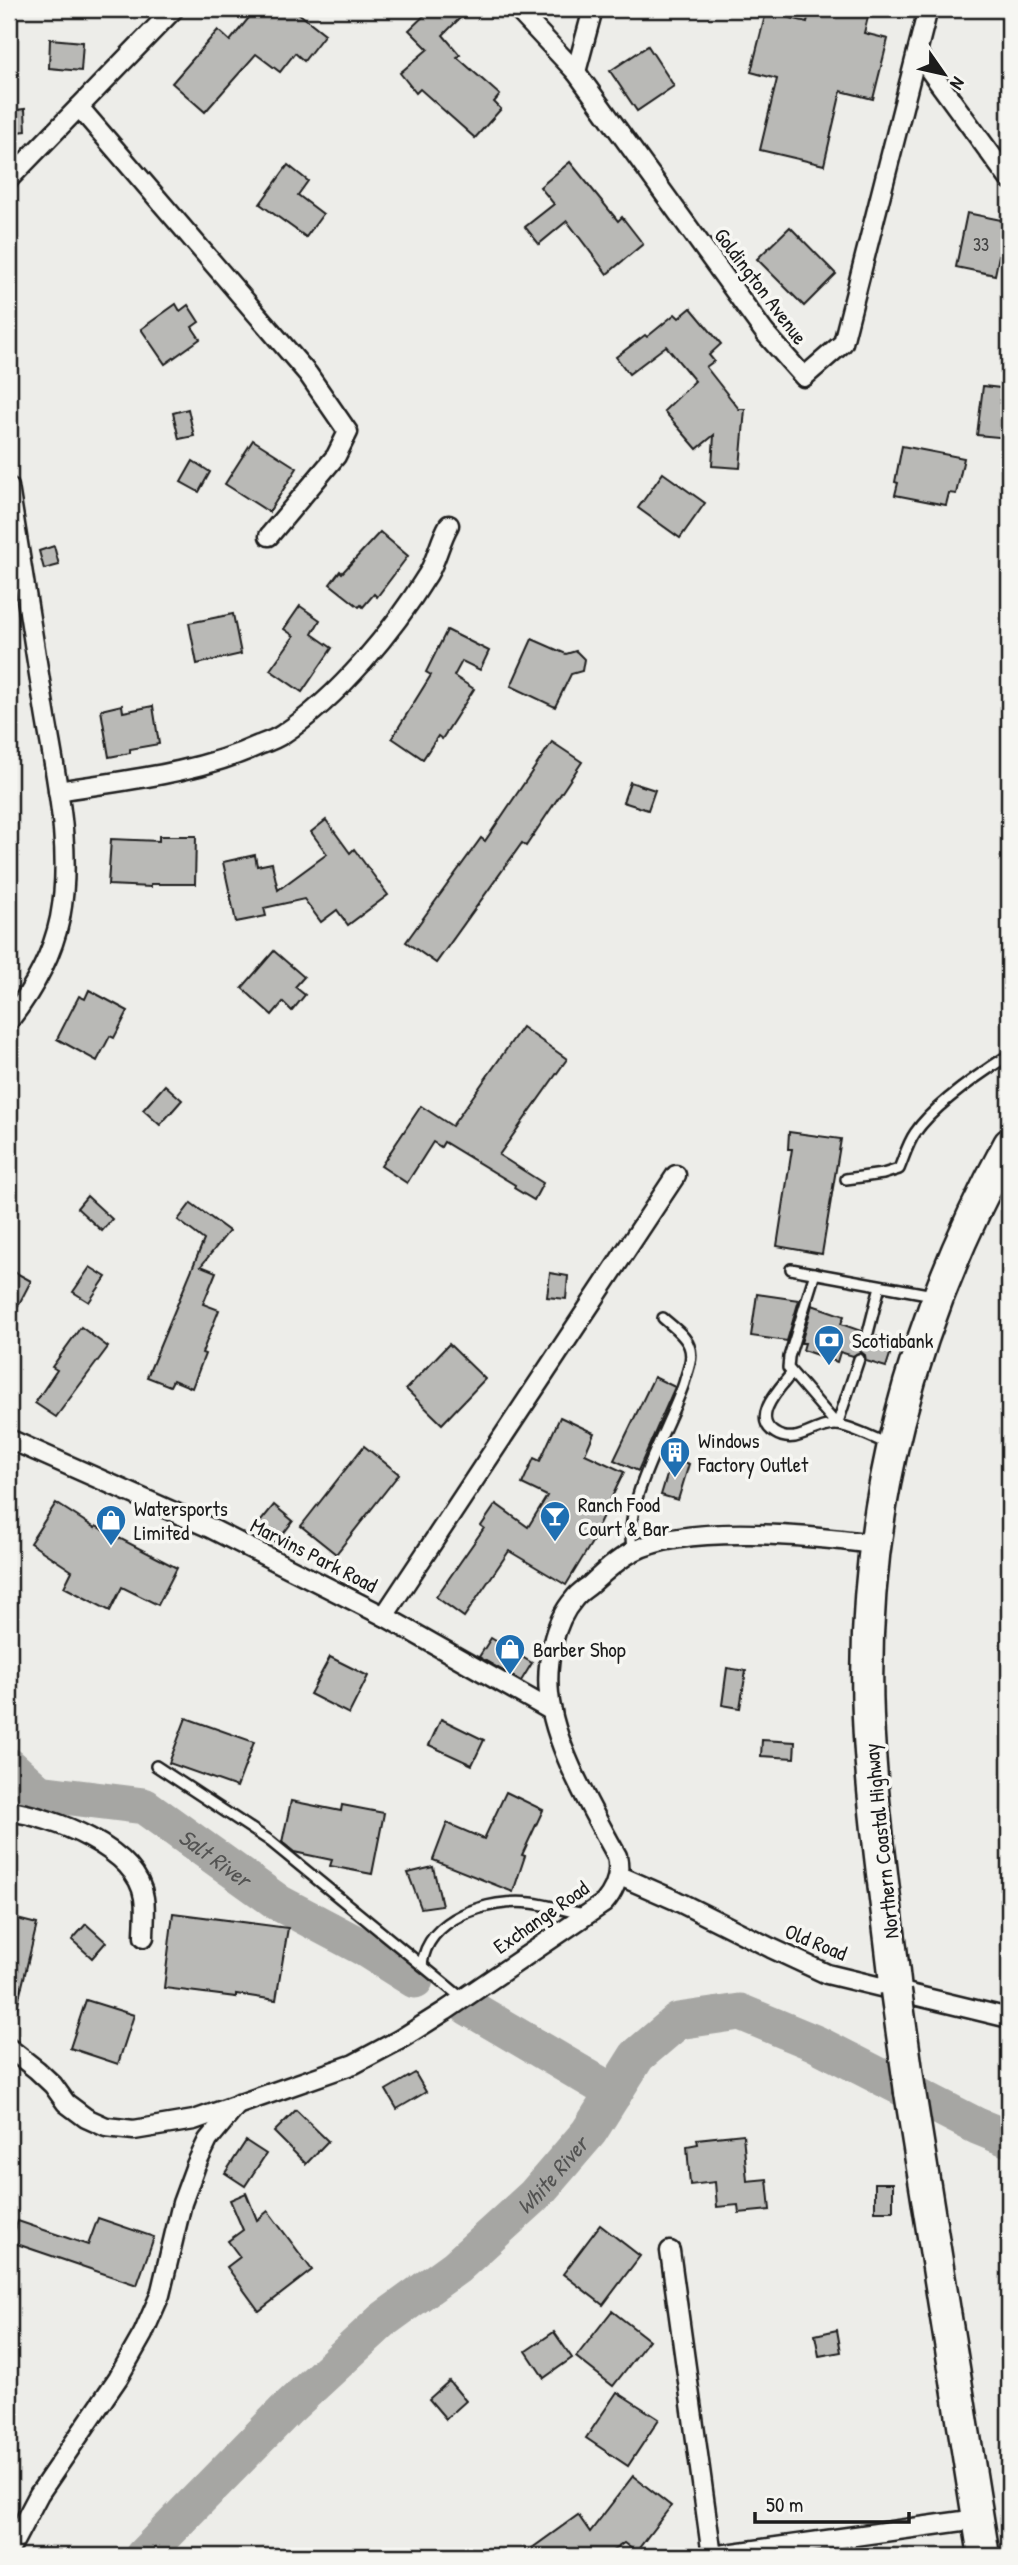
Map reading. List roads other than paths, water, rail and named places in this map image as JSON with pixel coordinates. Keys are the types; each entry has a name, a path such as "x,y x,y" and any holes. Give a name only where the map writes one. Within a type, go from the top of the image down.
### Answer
{"main road":[{"name":"Northern Coastal Highway","path":"984,2556 918,2152 888,1916 873,1792 868,1716 868,1641 874,1544 892,1445 919,1347 975,1209 1009,1144"}],"street":[{"path":"9,178 174,9"},
{"name":"Goldington Avenue","path":"517,9 576,72 765,333 804,377 843,342 928,9"},
{"path":"576,72 593,9"},
{"path":"917,53 1009,179"},
{"path":"79,107 308,374 348,432 336,456 269,536"},
{"path":"9,487 58,791 65,861 60,918 42,973 31,993 9,1021"},
{"path":"58,791 180,771 237,755 282,735 347,678 399,617 430,571 441,538 449,525"},
{"path":"384,1616 676,1175"},
{"name":"Marvins Park Road","path":"9,1439 210,1528 384,1616 552,1711"},
{"path":"618,1875 617,1856 569,1763 552,1711 548,1684 553,1641 562,1617 574,1598 633,1551 668,1540 720,1534 823,1537 874,1544"},
{"path":"9,1811 31,1814 67,1828 104,1846 131,1870 145,1897 144,1937"},
{"name":"Exchange Road","path":"9,2048 53,2085 66,2103 86,2118 106,2127 134,2130 194,2120 354,2064 399,2040 587,1915 609,1897 618,1875"},
{"name":"Old Road","path":"618,1875 827,1974 1009,2018"},
{"path":"9,2550 39,2494 118,2378 143,2334 160,2295 182,2203 196,2165 208,2140 237,2104"},
{"path":"670,2251 712,2556 977,2519"}],"lane":[{"path":"846,1179 900,1169 915,1133 934,1113 981,1073 1009,1055"},
{"path":"791,1269 939,1296"},
{"path":"815,1273 787,1366 791,1374 838,1425 892,1445"},
{"path":"867,1333 880,1286"},
{"path":"633,1551 630,1535 632,1512 681,1391 691,1355 686,1341 663,1318"},
{"path":"838,1425 859,1359"},
{"path":"791,1374 765,1414 765,1422 771,1431 783,1437 795,1437 838,1425"},
{"path":"156,1766 270,1841 463,1999"},
{"path":"422,1965 429,1940 442,1927 458,1917 482,1908 530,1903 587,1915"}],"waterway":[{"name":"Salt River","path":"9,1766 39,1793 144,1806 279,1903 364,1948 415,1980"},
{"name":"Salt River","path":"468,2007 614,2093"},
{"name":"White River","path":"143,2556 286,2410 383,2320 456,2267 534,2196 589,2132 637,2056 678,2021 740,2012 815,2043 977,2126 1009,2139"}],"place":[{"name":"Scotiabank","path":"829,1367"},
{"name":"Windows Factory Outlet","path":"675,1479"},
{"name":"Ranch Food Court & Bar","path":"555,1543"},
{"name":"Watersports Limited","path":"111,1547"},
{"name":"Barber Shop","path":"510,1676"}]}
